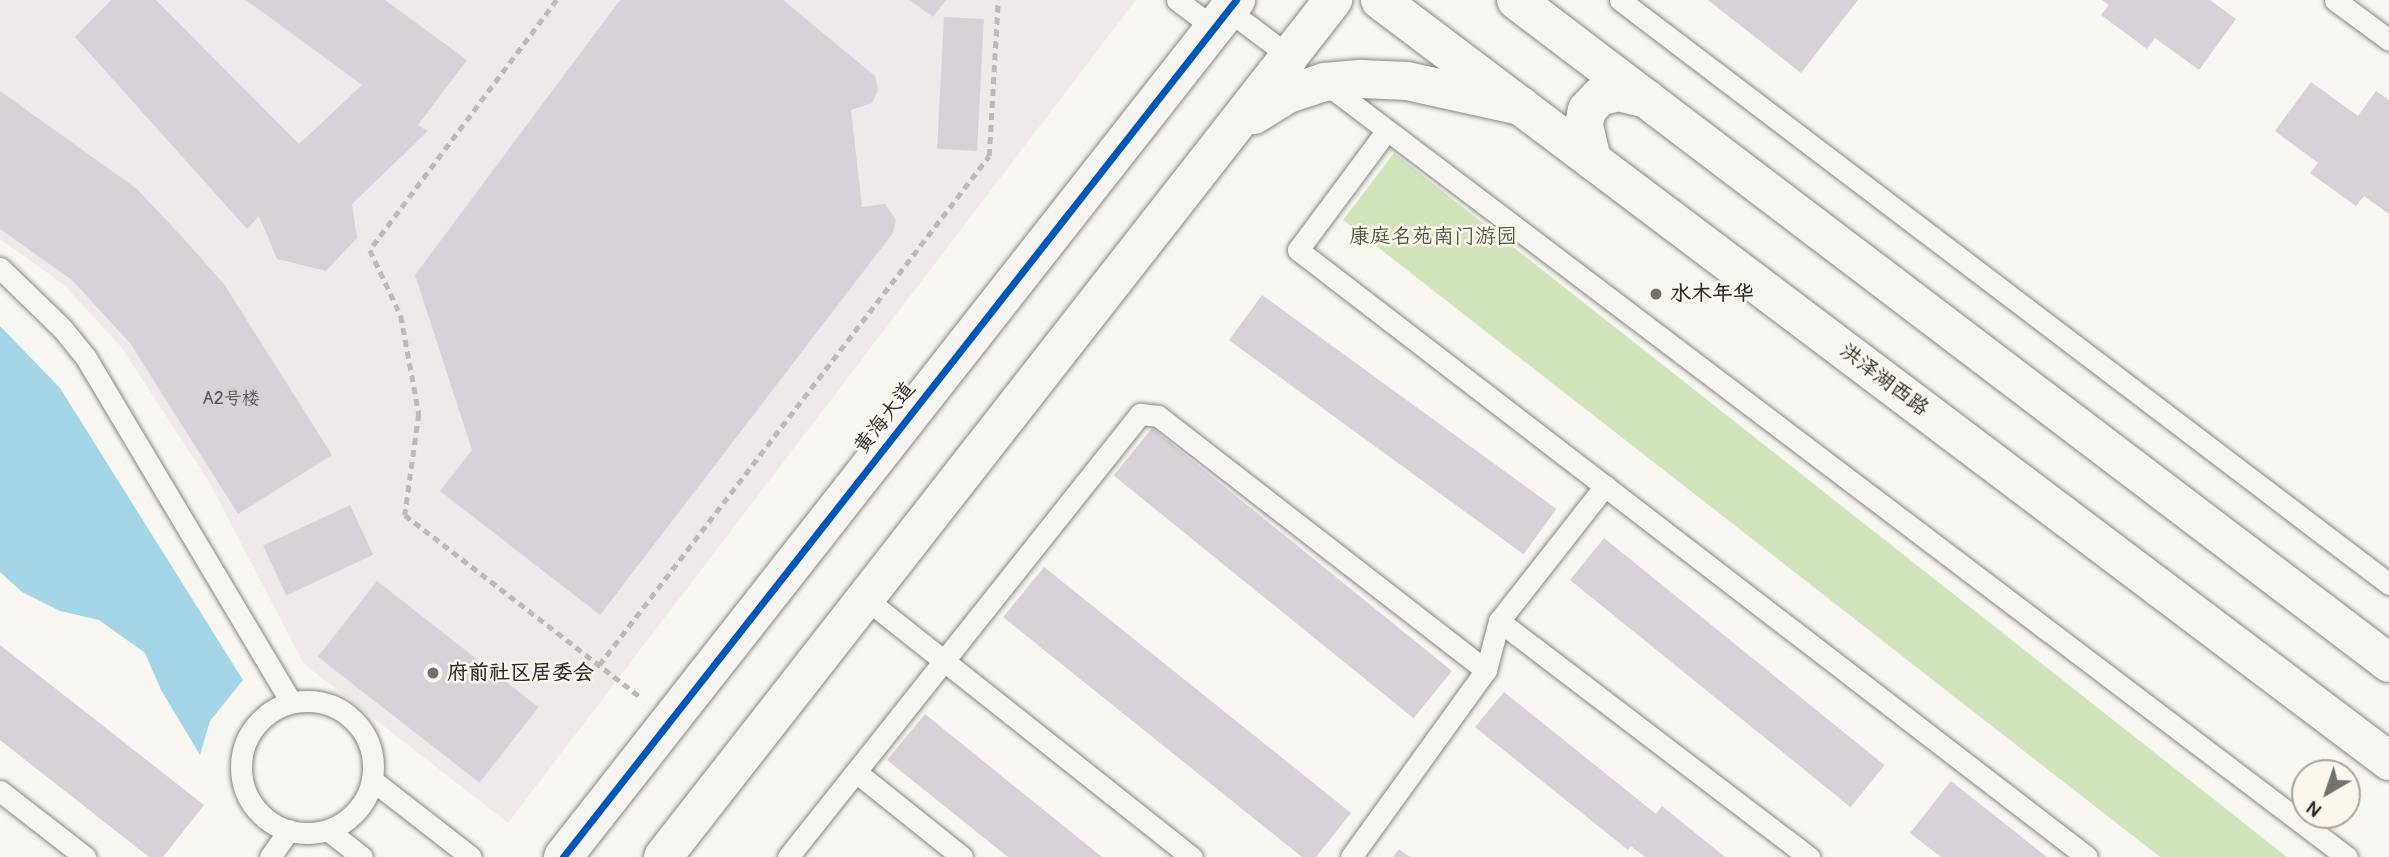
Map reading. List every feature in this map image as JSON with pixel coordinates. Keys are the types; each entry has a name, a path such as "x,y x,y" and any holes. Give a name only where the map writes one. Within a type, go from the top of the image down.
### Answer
{"main road":[{"path":"663,857 1292,58 1333,0"},
{"name":"洪泽湖西路","path":"1380,0 2389,761"},
{"path":"1521,2 2389,663"},
{"name":"黄海大道","path":"563,857 1188,62 1210,9"},
{"path":"1240,123 1288,94 1324,82 1407,81 1521,106"},
{"path":"1591,160 1584,124 1587,110 1600,97 1619,92 1647,99"}],"lane":[{"path":"1620,0 2389,584"},
{"path":"2335,0 2389,40"},
{"path":"1210,9 1292,58 2347,857"},
{"path":"1387,130 1298,250 2087,857"},
{"path":"0,268 62,328 86,358 291,702"},
{"path":"788,857 1140,414 1158,416 1486,670"},
{"path":"1351,857 1486,670 1499,621 1605,486"},
{"path":"866,599 1192,857"},
{"path":"1499,621 1809,857"},
{"path":"329,831 364,801 372,780 373,758 354,718 335,706 313,700 291,702 270,711 255,726 241,765 254,806 289,830 329,831 362,857"},
{"path":"856,772 962,857"},
{"path":"372,780 471,857"},
{"path":"0,791 85,857"},
{"path":"270,857 289,830"}],"path":[{"path":"557,0 370,250 401,316 419,414 405,515 670,720"},
{"path":"599,665 989,156 998,0"}],"shaded area":[{"path":"0,0 1136,0 508,823 304,664 208,480 121,347 64,285 0,239"}],"green space":[{"name":"康庭名苑南门游园","path":"1394,153 2287,857 2160,857 1343,220"}],"water":[{"path":"0,326 60,388 243,680 210,721 200,755 161,690 145,653 99,620 60,611 22,592 0,572"}],"building":[{"path":"111,0 156,0 299,144 362,85 246,0 385,0 467,60 418,125 428,131 352,204 357,238 326,271 277,259 259,216 247,229 75,37"},
{"path":"620,0 783,0 875,76 878,90 872,103 851,110 862,207 885,204 896,220 893,233 600,615 440,491 472,450 415,275"},
{"path":"910,0 946,0 933,17"},
{"path":"1708,0 1858,0 1801,73"},
{"path":"2102,0 2210,0 2236,19 2199,70 2155,38 2147,49 2101,15 2109,5"},
{"path":"944,17 984,19 977,151 937,149"},
{"path":"2311,82 2358,116 2376,91 2389,100 2389,214 2364,196 2356,206 2310,173 2318,163 2275,131"},
{"path":"0,91 137,189 184,239 224,284 332,455 238,514 130,343 72,280 0,229"},
{"path":"1262,295 1556,509 1524,554 1229,340"},
{"path":"1152,428 1452,671 1414,718 1114,475"},
{"path":"350,505 373,555 286,595 263,546"},
{"path":"1604,538 1885,765 1851,807 1570,580"},
{"path":"1044,567 1351,813 1316,857 1302,857 1003,617"},
{"path":"377,581 539,707 479,783 318,657"},
{"path":"0,645 204,805 163,857 149,857 0,740"},
{"path":"1504,692 1656,814 1662,806 1725,857 1645,857 1631,846 1628,850 1475,727"},
{"path":"925,714 1102,857 1008,857 887,760"},
{"path":"1951,781 2047,857 1941,857 1910,833"},
{"path":"1399,849 1410,857 1393,857"}],"cycle path":[{"path":"563,857 1236,0"}],"place":[{"name":"水木年华","path":"1656,294"},
{"name":"府前社区居委会","path":"433,673"}]}
